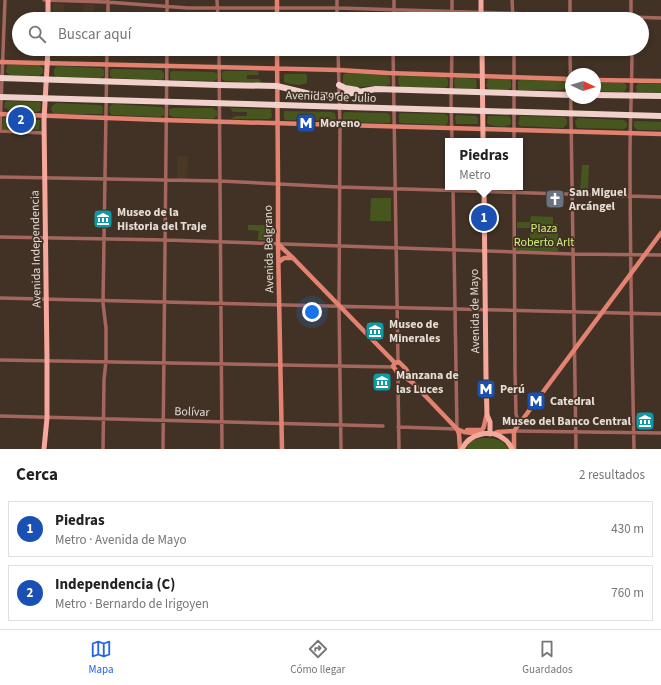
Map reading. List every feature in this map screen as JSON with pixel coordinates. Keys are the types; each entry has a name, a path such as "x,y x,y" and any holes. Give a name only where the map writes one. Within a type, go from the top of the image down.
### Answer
{"highway":[{"name":"Avenida 9 de Julio","path":"1,78 219,86 277,86 313,94 339,96 365,90 565,95"},
{"path":"339,85 345,88 365,90"},
{"path":"601,95 661,96"},
{"name":"Avenida 9 de Julio","path":"1,97 394,110 661,116"}],"main road":[{"path":"48,0 48,12"},
{"path":"481,0 481,12"},
{"name":"Avenida Independencia","path":"44,449 47,418 47,360 44,116 48,56"},
{"path":"482,56 483,138"},
{"name":"Avenida de Mayo","path":"484,190 487,415 492,434"},
{"path":"461,449 466,442 480,434 492,434 503,438 513,449"}],"street":[{"path":"5,0 1,62 0,130 44,132"},
{"path":"44,0 108,1 167,6 217,8 337,8 452,12 452,0"},
{"path":"167,0 167,12"},
{"path":"217,0 217,12"},
{"path":"277,0 277,12"},
{"path":"337,0 337,12"},
{"path":"394,0 394,10"},
{"path":"512,0 513,12"},
{"path":"570,0 570,12"},
{"path":"631,0 631,12"},
{"path":"108,1 108,12"},
{"path":"649,18 661,18"},
{"path":"103,449 104,380 106,361 104,239 107,56"},
{"path":"163,449 166,302 165,181 167,56"},
{"path":"219,56 222,449"},
{"name":"Avenida Belgrano","path":"277,56 278,244 282,449"},
{"path":"338,56 341,449"},
{"path":"394,56 397,308 395,364"},
{"path":"452,56 452,138"},
{"path":"514,56 514,138"},
{"path":"570,56 571,68"},
{"path":"632,56 630,196 634,449"},
{"path":"1,62 277,70 339,70 565,79"},
{"path":"601,80 661,81"},
{"path":"571,104 576,449"},
{"path":"1,114 219,122 452,127 661,134"},
{"path":"0,177 220,181 340,187 445,189"},
{"path":"453,190 457,429 461,449"},
{"path":"494,190 661,197"},
{"path":"514,192 516,414 519,424"},
{"path":"513,449 514,432 519,424 661,233"},
{"path":"0,237 166,240 573,254 661,255"},
{"path":"278,244 395,364 400,374 413,382"},
{"path":"279,262 284,258 293,258"},
{"path":"0,298 661,314"},
{"path":"0,360 340,367 402,364 413,382 457,429 463,432 480,434"},
{"path":"400,374 404,374 406,369"},
{"path":"399,449 398,381 400,374"},
{"path":"398,427 482,430 484,427 484,418 487,415"},
{"name":"Bolívar","path":"0,416 104,420 383,426"},
{"path":"492,434 497,432 575,431 661,432"}],"shaded area":[{"path":"53,3 64,4 64,12 53,12"},
{"path":"84,4 94,5 93,12 83,12"},
{"path":"95,56 95,58 57,57"},
{"path":"178,156 188,156 187,179 177,179"}],"green space":[{"path":"7,65 39,65 43,68 43,73 39,76 10,75 6,72"},
{"path":"57,66 101,68 104,70 104,76 100,78 57,77 54,75 54,69"},
{"path":"112,69 161,70 164,73 164,78 161,80 113,78 110,76 110,71"},
{"path":"258,71 258,75 247,75 247,79 259,79 262,83 225,81 222,79 222,72"},
{"path":"170,72 214,72 217,74 217,79 214,81 173,80 170,79"},
{"path":"347,73 386,75 390,77 390,84 386,86 350,87 343,84 343,75"},
{"path":"306,74 307,83 296,85 284,82 284,75"},
{"path":"400,76 446,77 448,80 448,86 445,88 401,87 399,85 398,78"},
{"path":"456,77 476,79 477,87 475,89 455,88 454,80"},
{"path":"488,79 509,79 511,82 511,88 507,90 489,89 486,86"},
{"path":"518,81 565,81 565,88 561,90 518,90"},
{"path":"601,83 626,84 627,87 625,91 601,91"},
{"path":"638,83 661,84 661,93 637,92 636,87"},
{"path":"5,102 39,102 41,104 40,111 8,110 4,107"},
{"path":"56,103 101,105 103,107 103,112 102,114 54,114 51,110 52,106"},
{"path":"113,104 162,107 164,109 164,115 160,117 112,115 110,114 109,107"},
{"path":"213,108 217,111 217,116 213,119 173,117 169,115 169,109"},
{"path":"230,108 271,109 272,117 269,119 231,119 236,116 247,116 247,112 233,112"},
{"path":"284,111 332,112 335,113 336,119 333,121 286,120 284,119"},
{"path":"345,112 387,113 390,115 391,122 345,122 343,120 343,114"},
{"path":"399,114 445,114 448,116 448,122 446,125 401,123 399,122"},
{"path":"456,115 476,116 478,118 478,124 456,124"},
{"path":"488,116 509,116 511,119 511,124 495,126 489,124 487,123"},
{"path":"520,116 564,117 567,119 567,124 563,128 520,126 518,124"},
{"path":"3,118 40,120 39,130 2,129"},
{"path":"578,118 624,120 627,123 627,127 624,129 577,128 575,121"},
{"path":"634,122 661,122 661,130 637,130 634,127"},
{"path":"582,165 589,165 588,192 580,192"},
{"path":"371,198 391,198 391,221 370,221"},
{"name":"Plaza Roberto Arlt","path":"531,216 553,217 553,224 558,224 558,251 518,251 516,249 517,240 530,240 530,228 517,228 517,222 530,222"},
{"path":"248,225 270,225 270,240 258,240 259,231 248,230"},
{"path":"481,438 500,441 509,449 464,449 471,441"}],"place":[{"name":"Independencia (C)","path":"21,120"},
{"name":"Moreno","path":"306,123"},
{"name":"San Miguel Arcángel","path":"555,199"},
{"name":"Piedras","path":"484,218"},
{"name":"Museo de la Historia del Traje","path":"103,219"},
{"name":"Museo de Minerales","path":"375,331"},
{"name":"Manzana de las Luces","path":"382,382"},
{"name":"Perú","path":"486,389"},
{"name":"Catedral","path":"536,401"},
{"name":"Museo del Banco Central","path":"645,421"}]}
